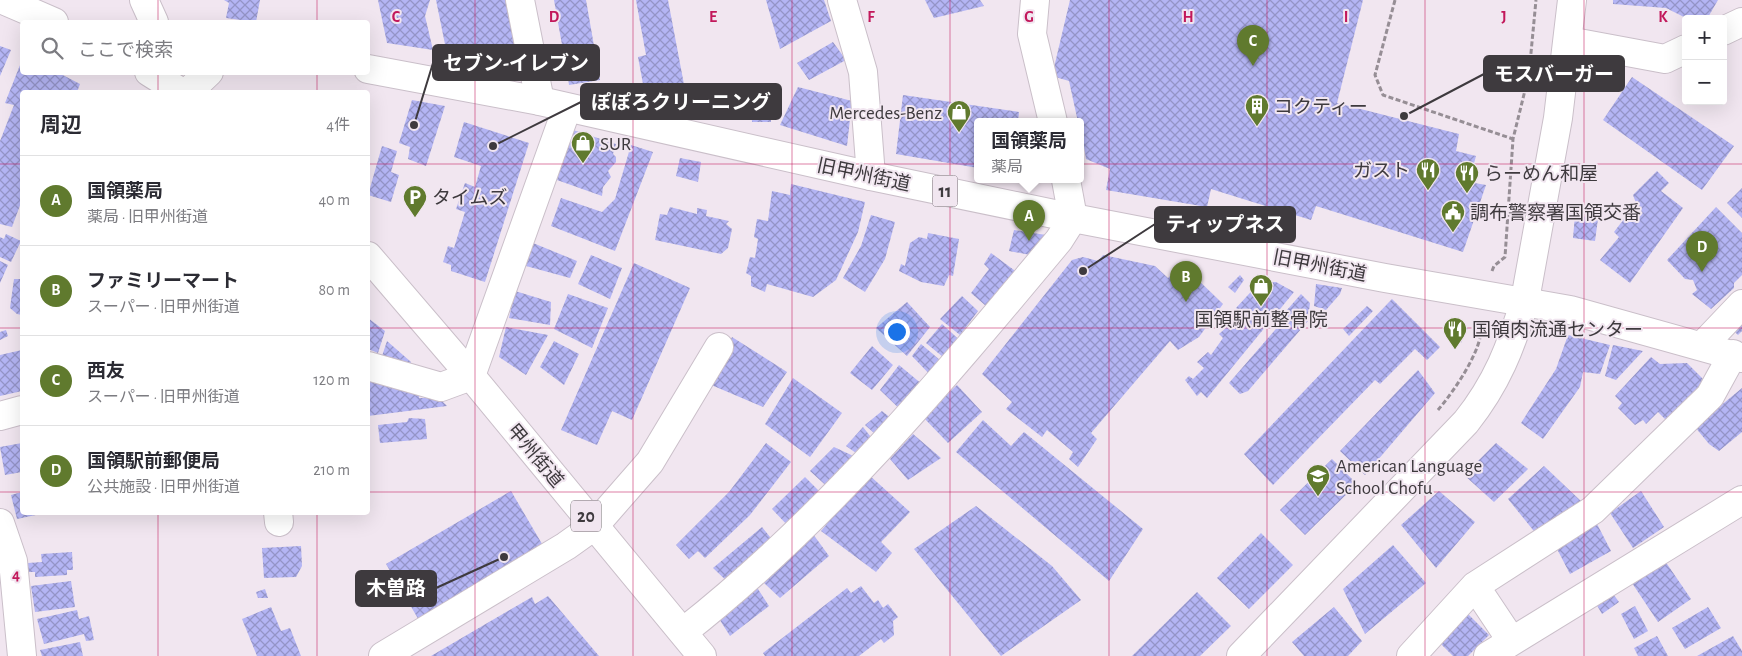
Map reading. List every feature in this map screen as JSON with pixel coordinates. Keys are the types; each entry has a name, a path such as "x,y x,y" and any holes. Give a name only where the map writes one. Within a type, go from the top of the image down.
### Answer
{"main road":[{"path":"3,0 49,20"},
{"path":"144,0 153,20"},
{"path":"520,0 540,100"},
{"path":"842,0 863,72 871,176"},
{"path":"1034,0 1032,34 1052,118"},
{"path":"1240,656 1466,422 1497,379 1514,337 1525,300 1558,118 1572,0"},
{"path":"1727,29 1742,22"},
{"path":"1568,41 1665,59 1682,52"},
{"name":"旧甲州街道","path":"370,69 540,100 567,108 871,176 1073,218 1385,278 1525,300 1570,310 1737,356"},
{"path":"154,75 180,90"},
{"path":"177,75 182,90"},
{"path":"190,90 206,75"},
{"path":"370,367 441,387 471,376 567,108"},
{"path":"683,632 809,522 924,401 1059,240 1073,218 1067,183"},
{"name":"甲州街道","path":"370,258 471,376 702,656"},
{"path":"1702,346 1742,304"},
{"path":"383,656 566,546 594,526 650,462 719,347"},
{"path":"1411,656 1475,586 1593,510 1710,396 1737,356"},
{"path":"0,416 20,411"},
{"path":"1488,656 1511,640 1742,500"},
{"path":"0,523 13,561 22,656"},
{"path":"1475,586 1511,640"}],"path":[{"path":"1395,0 1375,75 1383,95 1513,139"},
{"path":"1434,414 1466,370 1483,330 1482,310 1494,266 1505,257 1513,139 1529,74 1536,0"}],"building":[{"path":"224,0 260,0 256,20 226,18 229,3"},
{"path":"378,0 430,0 425,16 433,50 387,43"},
{"path":"436,0 515,0 528,68 519,74 448,59"},
{"path":"554,0 586,0 600,80 569,85 568,77 551,80 547,59 564,56"},
{"path":"636,0 668,0 686,95 667,99 665,91 653,94 651,83 643,84 638,57 646,55"},
{"path":"766,0 824,0 831,21 780,49"},
{"path":"925,0 980,0 984,6 934,18"},
{"name":"コクティー","path":"1070,0 1363,0 1337,103 1459,134 1456,151 1476,156 1469,182 1486,185 1463,252 1316,206 1311,220 1211,189 1207,207 1106,190 1110,169 1086,159 1084,118 1077,118 1069,81 1052,76"},
{"path":"1613,0 1718,0 1709,15 1682,16 1666,8 1613,4"},
{"path":"833,42 846,60 809,80 797,63"},
{"path":"0,46 11,50 0,76"},
{"path":"20,65 20,75 63,75 80,84 78,90 20,90 20,205 12,227 0,224 0,141 14,105 5,103"},
{"path":"1632,77 1734,146 1702,190 1603,120"},
{"path":"798,87 852,101 847,146 780,125"},
{"path":"751,95 770,95 771,122 752,122"},
{"path":"903,95 1019,112 1018,118 974,118 974,167 896,154"},
{"path":"412,100 445,106 426,166 408,159 410,147 399,143"},
{"path":"464,122 529,143 485,282 451,271 451,265 443,262 448,246 454,248 465,212 456,209 465,183 475,187 481,166 454,157"},
{"path":"570,129 616,144 613,154 616,157 616,162 608,171 611,177 603,187 602,196 557,180"},
{"path":"631,145 653,152 615,251 551,226 561,198 602,212 615,199"},
{"path":"382,146 397,151 391,172 399,175 391,202 370,196 370,188"},
{"path":"680,158 701,162 698,182 676,176"},
{"path":"1657,171 1669,183 1661,191 1683,208 1630,283 1600,260 1619,237 1614,232 1636,203 1633,195"},
{"path":"791,184 865,202 858,232 836,280 813,297 767,284 765,292 751,286 751,276 746,273 750,257 755,258 758,239 754,237 757,219 768,221 772,191 790,195"},
{"path":"1742,188 1742,218 1727,203"},
{"path":"670,207 697,214 697,208 707,210 706,216 729,221 726,224 732,229 728,248 721,254 655,240 660,214 667,215"},
{"path":"1716,207 1742,233 1742,275 1734,283 1734,288 1711,309 1692,294 1697,290 1693,280 1685,279 1667,260"},
{"path":"871,215 895,222 885,259 865,292 843,278 861,246"},
{"path":"1575,215 1598,219 1595,241 1573,238"},
{"path":"1014,230 1046,235 1036,256 1009,251"},
{"path":"928,233 959,239 953,276 949,275 944,286 921,282 899,271 901,264 905,266 910,243 919,237 927,239"},
{"path":"6,234 20,241 11,262 0,257 0,237 4,239"},
{"path":"533,243 577,261 570,278 526,266"},
{"path":"991,253 1022,276 986,306 971,293 989,269 984,264"},
{"path":"591,255 622,268 610,299 578,284"},
{"path":"1103,255 1155,266 1168,278 1180,267 1194,276 1223,304 1199,337 1178,350 1170,341 1091,433 1097,439 1078,467 1069,459 1073,452 1047,430 1042,437 1006,409 1012,402 982,374 1072,260 1083,257 1098,261"},
{"path":"0,261 8,265 0,283"},
{"path":"634,263 690,288 632,420 612,411 597,445 561,430"},
{"path":"1240,275 1244,280 1235,293 1228,287"},
{"path":"14,279 20,279 20,315 10,308"},
{"path":"1276,282 1294,292 1207,398 1201,392 1197,396 1185,380 1189,376 1193,379 1204,368 1197,362 1208,352 1211,355 1223,338 1219,334 1228,326 1232,329 1243,315 1236,308 1259,283"},
{"path":"1316,284 1342,288 1340,294 1326,310 1314,306"},
{"path":"515,291 551,302 550,325 509,318"},
{"path":"568,294 608,308 592,348 554,329"},
{"path":"1301,294 1310,303 1308,321 1248,391 1240,394 1229,383 1288,315 1287,310"},
{"path":"962,296 978,311 960,335 940,319"},
{"path":"1392,299 1440,347 1427,360 1415,349 1380,384 1375,380 1273,485 1244,454"},
{"path":"907,302 930,327 907,356 876,328"},
{"path":"1367,306 1373,311 1349,336 1343,329"},
{"path":"370,320 385,331 378,353 370,350"},
{"path":"1742,321 1742,331 1738,335 1733,330"},
{"path":"942,324 966,346 949,362 926,343"},
{"path":"1461,326 1468,328 1461,343 1455,337"},
{"path":"506,327 548,335 526,375 499,357"},
{"path":"6,330 8,336 0,340 0,332"},
{"path":"1568,335 1610,345 1600,374 1583,372 1580,387 1543,439 1521,423 1556,369"},
{"path":"732,337 787,372 763,407 709,384"},
{"path":"387,341 411,362 410,369 381,359"},
{"path":"554,341 579,354 564,385 540,367"},
{"path":"921,344 947,366 935,380 912,356"},
{"path":"1613,345 1643,351 1616,380 1605,376"},
{"path":"872,346 893,365 872,390 850,373"},
{"path":"20,350 20,391 0,396 0,355"},
{"path":"1651,357 1660,364 1687,363 1705,381 1697,394 1667,421 1658,412 1646,424 1643,420 1635,425 1618,408 1622,403 1615,396"},
{"path":"899,365 929,390 907,416 880,390"},
{"path":"1418,370 1435,393 1365,475 1340,451"},
{"path":"370,375 420,390 419,398 439,398 447,406 370,416"},
{"path":"793,378 842,413 810,457 765,424"},
{"path":"957,385 982,412 948,443 923,417"},
{"path":"1742,388 1742,432 1719,451 1709,444 1695,427"},
{"path":"882,411 898,424 884,442 865,425"},
{"path":"409,418 425,419 427,439 380,443 378,425 407,422"},
{"path":"983,420 1011,446 1024,432 1143,529 1109,581 956,452"},
{"path":"863,427 878,446 866,460 846,446"},
{"path":"913,434 941,458 908,480 890,459"},
{"path":"20,443 20,472 5,475 0,447"},
{"path":"766,443 791,462 750,515 705,558 698,551 689,559 676,545 729,492"},
{"path":"1496,443 1528,469 1494,502 1464,475"},
{"path":"834,447 862,460 832,491 810,471"},
{"name":"American Language School Chofu","path":"1332,459 1357,484 1305,535 1280,510"},
{"path":"1544,466 1583,503 1537,535 1508,499"},
{"path":"868,474 910,512 881,542 892,553 876,572 821,531"},
{"path":"805,477 824,496 790,528 772,509"},
{"path":"511,491 545,549 420,622 386,564"},
{"path":"1439,491 1475,522 1436,568 1401,525"},
{"path":"1641,491 1664,527 1633,548 1610,513"},
{"path":"20,493 20,515 36,515 17,519 11,495"},
{"path":"976,506 1052,566 1081,600 1001,656 914,549"},
{"path":"1597,524 1611,551 1570,574 1556,547"},
{"path":"762,527 778,547 732,586 713,568"},
{"path":"1261,533 1293,565 1249,609 1217,578"},
{"path":"813,534 829,556 780,598 761,580"},
{"path":"1393,545 1426,583 1365,634 1343,589"},
{"path":"301,546 302,566 296,577 264,578 262,548"},
{"path":"72,552 73,570 67,570 67,575 35,577 35,572 28,572 28,563 42,562 41,554"},
{"path":"1665,561 1691,599 1658,622 1632,583"},
{"path":"71,581 75,607 35,612 31,586"},
{"path":"756,586 769,606 730,636 716,614"},
{"path":"861,586 874,603 878,600 883,608 888,604 898,617 893,621 894,635 884,643 881,639 859,656 765,656 763,653 847,588 851,593"},
{"path":"265,589 268,598 258,598 256,592"},
{"path":"1611,591 1619,602 1602,614 1595,602"},
{"path":"1197,592 1231,626 1200,656 1132,656"},
{"path":"548,596 599,656 431,656 532,597 535,604"},
{"path":"1635,606 1648,631 1634,639 1621,614"},
{"path":"271,607 281,631 290,628 301,656 257,656 242,619"},
{"path":"1334,607 1362,641 1348,656 1304,656 1292,642"},
{"path":"1708,607 1721,628 1685,649 1672,628"},
{"path":"77,610 79,619 89,616 94,640 86,641 84,634 44,644 37,619"},
{"path":"1468,614 1489,635 1468,656 1453,656 1439,642"},
{"path":"1657,636 1668,656 1638,656 1634,648"},
{"path":"1733,636 1742,651 1742,656 1697,656"},
{"path":"80,642 83,656 42,656 40,650"}],"place":[{"name":"西友","path":"1253,66"},
{"name":"モスバーガー","path":"1404,116"},
{"name":"セブン-イレブン","path":"414,125"},
{"name":"コクティー","path":"1257,127"},
{"name":"Mercedes-Benz","path":"959,133"},
{"name":"ぽぽろクリーニング","path":"493,146"},
{"name":"SUR","path":"583,164"},
{"name":"ガスト","path":"1428,191"},
{"name":"らーめん和屋","path":"1467,194"},
{"name":"タイムズ","path":"415,218"},
{"name":"調布警察署国領交番","path":"1453,233"},
{"name":"国領薬局","path":"1029,241"},
{"name":"ティップネス","path":"1083,271"},
{"name":"国領駅前郵便局","path":"1702,272"},
{"name":"ファミリーマート","path":"1186,302"},
{"name":"国領駅前整骨院","path":"1261,307"},
{"name":"国領肉流通センター","path":"1455,350"},
{"name":"American Language School Chofu","path":"1318,497"},
{"name":"木曽路","path":"504,557"}]}
